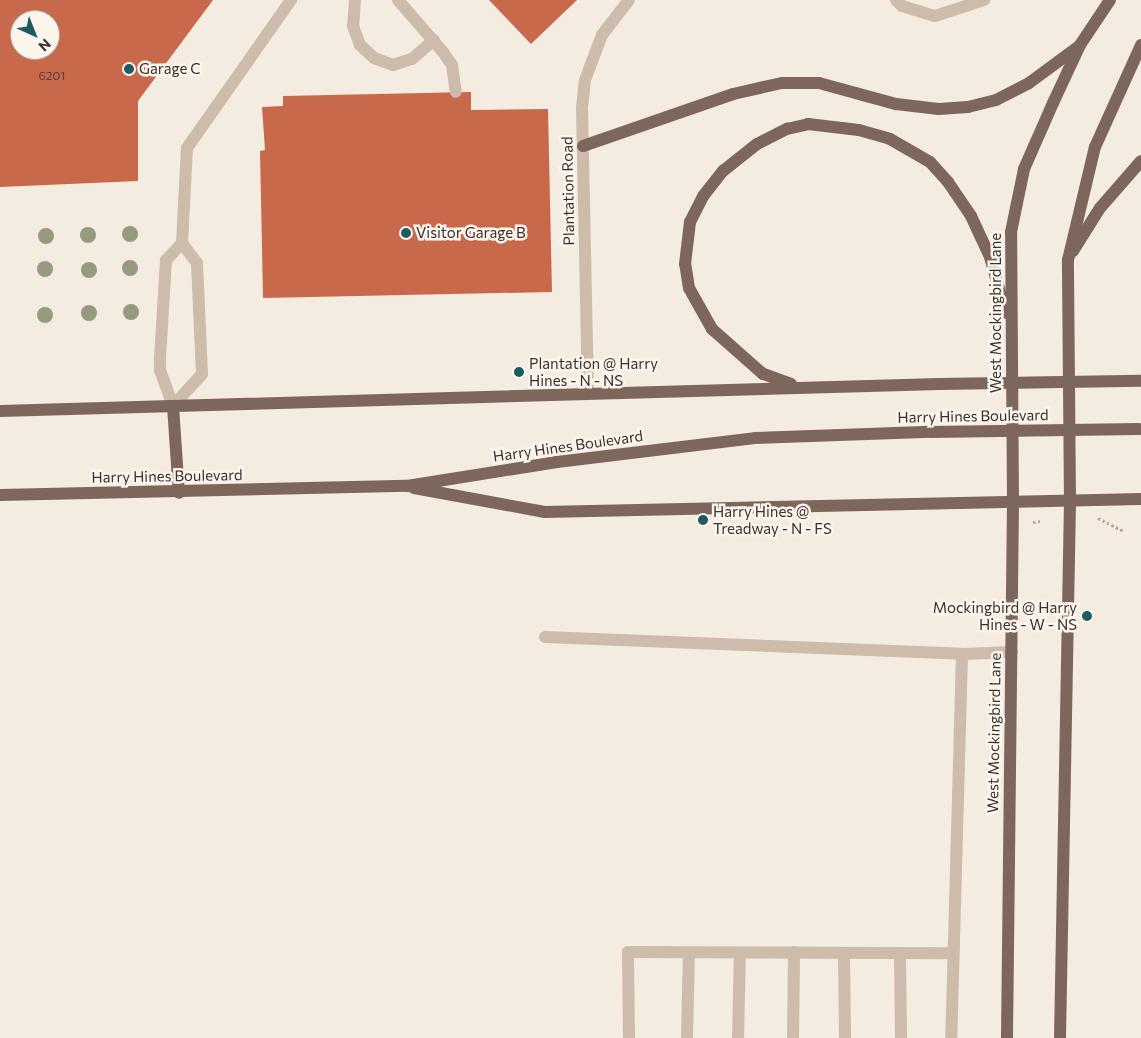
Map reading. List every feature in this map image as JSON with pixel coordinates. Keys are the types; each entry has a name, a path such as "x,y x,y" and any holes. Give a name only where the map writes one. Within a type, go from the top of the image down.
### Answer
{"main road":[{"name":"West Mockingbird Lane","path":"1007,1038 1013,502 1010,329 1011,232 1024,169 1080,45 1110,0"},
{"path":"583,146 733,94 782,83 819,83 896,104 939,109 968,107 996,100 1029,83 1080,45"},
{"path":"1060,1038 1070,501 1068,260 1095,147 1141,45"},
{"path":"798,386 763,374 712,329 689,288 685,264 690,222 704,195 723,171 750,150 787,128 808,124 859,130 890,139 930,162 948,182 971,216 990,257 1010,329"},
{"path":"1068,260 1100,208 1141,160"},
{"path":"0,411 798,386 1141,381"},
{"path":"173,406 179,492"},
{"name":"Harry Hines Boulevard","path":"0,495 407,486 557,462 755,438 931,432 1140,429"},
{"path":"407,486 471,501 545,512 1141,499"}],"street":[{"path":"182,243 166,260 160,358 160,370 173,406 202,374 197,263 182,243 187,148 205,119 291,0"},
{"path":"355,0 353,26 360,45 374,58 393,65 412,59 434,40"},
{"path":"398,0 434,40 452,65 456,92"},
{"name":"Plantation Road","path":"588,394 582,108 590,59 602,35 629,0"},
{"path":"896,0 902,6 935,16 984,0"},
{"path":"545,637 962,654 1012,652"},
{"path":"951,1038 962,654"},
{"path":"629,1038 628,952 794,952 900,955 953,953"},
{"path":"793,1038 794,952"},
{"path":"687,1038 689,953"},
{"path":"738,1038 740,953"},
{"path":"844,953 845,1038"},
{"path":"900,955 901,1038"}],"path":[{"path":"1095,517 1124,531"}],"building":[{"path":"0,0 213,0 138,101 138,181 0,187"},
{"path":"489,0 577,0 531,44"},
{"name":"Visitor Garage B","path":"471,92 471,110 548,109 552,292 263,298 260,151 265,150 262,107 283,106 283,96"}],"place":[{"name":"Garage C","path":"129,69"},
{"name":"Visitor Garage B","path":"406,233"},
{"name":"Plantation @ Harry Hines - N - NS","path":"519,372"},
{"name":"Harry Hines @ Treadway - N - FS","path":"703,520"},
{"name":"Mockingbird @ Harry Hines - W - NS","path":"1087,616"}]}
